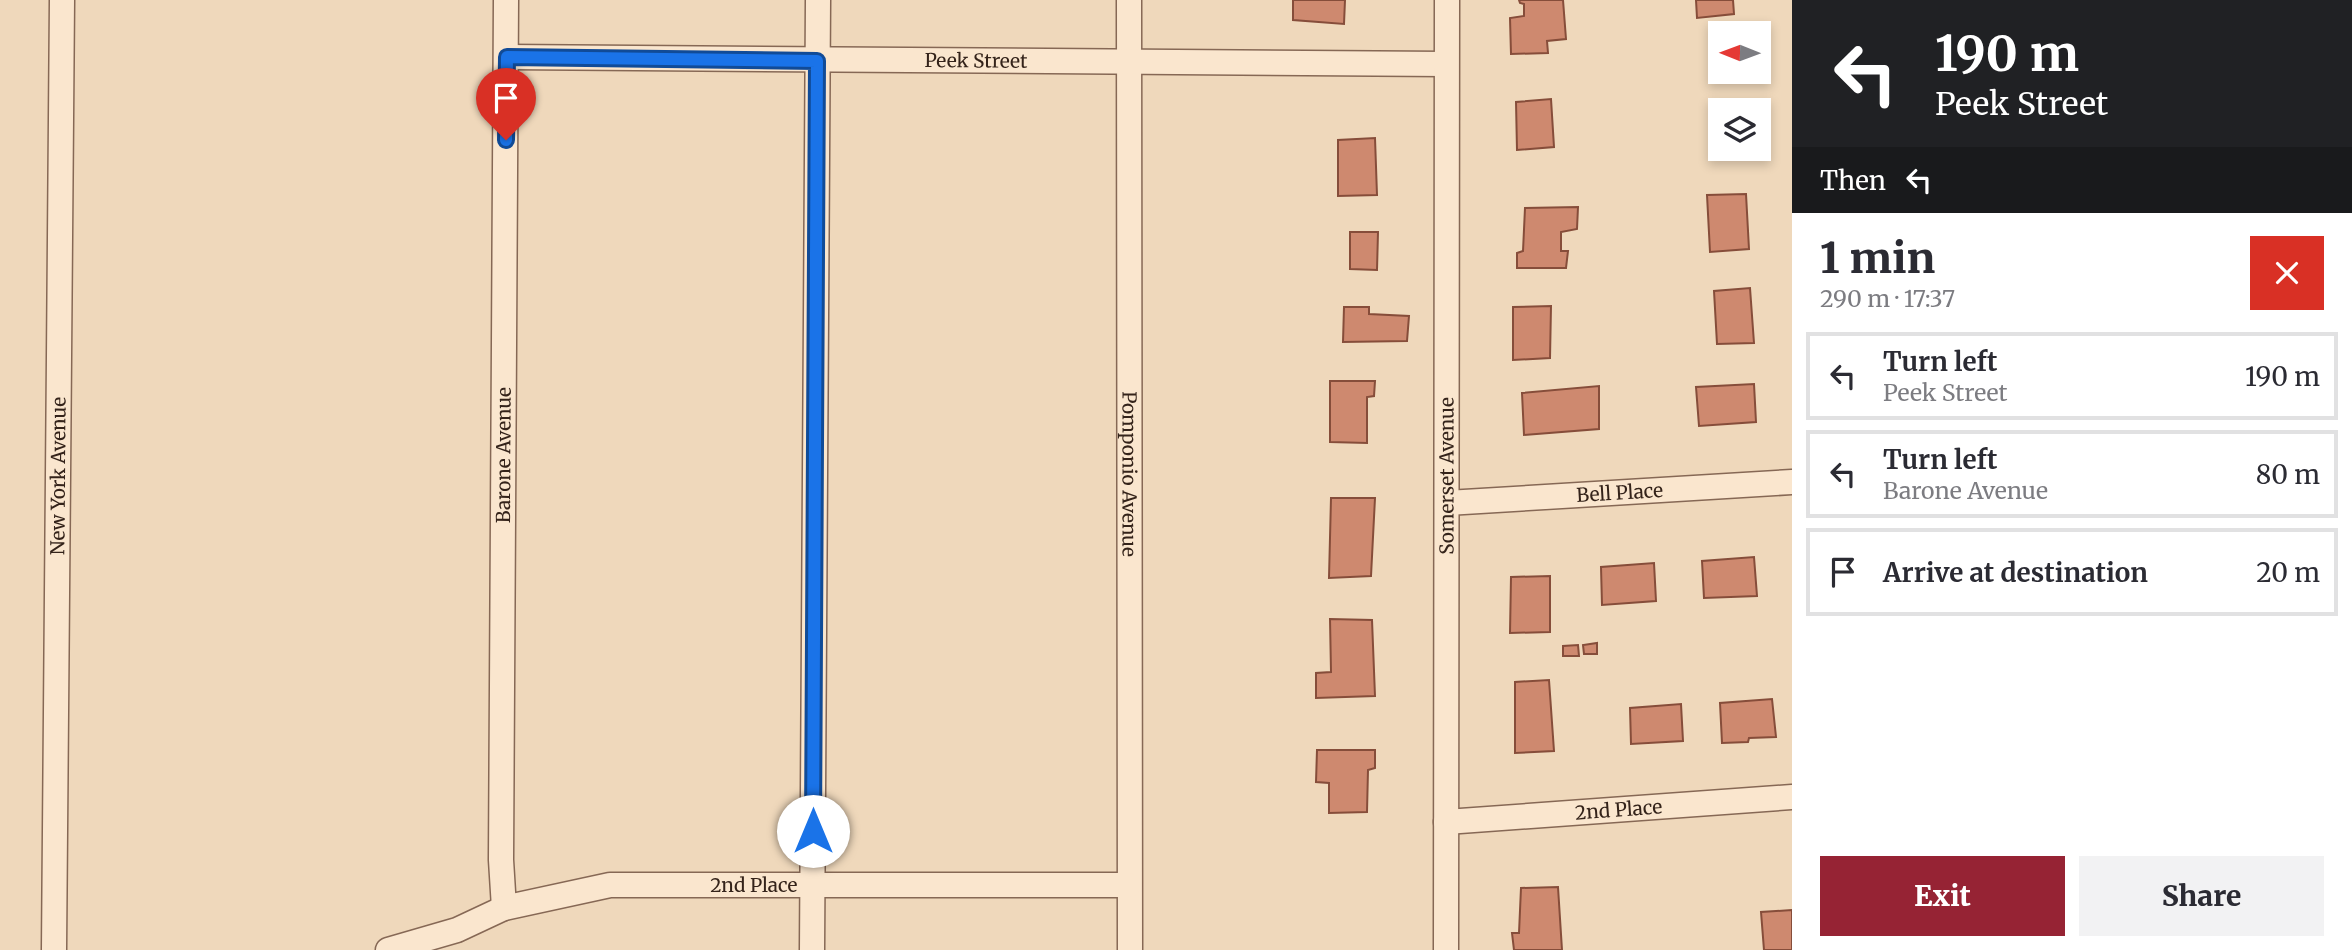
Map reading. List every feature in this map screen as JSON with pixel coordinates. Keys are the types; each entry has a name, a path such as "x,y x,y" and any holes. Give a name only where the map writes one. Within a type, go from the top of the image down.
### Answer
{"street":[{"name":"New York Avenue","path":"54,950 62,0"},
{"name":"Barone Avenue","path":"504,908 500,860 506,0"},
{"path":"812,950 818,0"},
{"name":"Pomponio Avenue","path":"1129,0 1130,950"},
{"name":"Somerset Avenue","path":"1446,950 1447,0"},
{"name":"Peek Street","path":"507,57 1446,64"},
{"name":"Bell Place","path":"1447,503 1792,482"},
{"name":"2nd Place","path":"1446,822 1792,797"},
{"name":"2nd Place","path":"388,950 457,930 504,908 610,885 1129,885"}],"building":[{"path":"1293,0 1345,0 1344,24 1293,20"},
{"path":"1519,0 1563,0 1566,39 1547,41 1548,53 1511,54 1510,18 1524,16 1524,4"},
{"path":"1696,0 1733,0 1734,14 1697,18"},
{"path":"1551,99 1554,147 1517,150 1516,102"},
{"path":"1375,138 1377,195 1338,196 1338,140"},
{"path":"1746,194 1749,249 1710,252 1707,195"},
{"path":"1578,207 1577,229 1561,232 1561,251 1568,251 1566,268 1517,268 1517,253 1523,251 1525,208"},
{"path":"1350,232 1378,232 1377,270 1350,269"},
{"path":"1750,288 1754,343 1717,344 1714,291"},
{"path":"1551,306 1550,358 1513,360 1513,307"},
{"path":"1344,307 1369,307 1369,314 1409,316 1407,341 1343,342"},
{"path":"1330,381 1375,381 1374,396 1367,397 1367,443 1330,442"},
{"path":"1754,384 1756,422 1699,426 1696,387"},
{"path":"1599,386 1599,429 1524,435 1522,393"},
{"path":"1331,498 1375,498 1371,576 1329,578"},
{"path":"1754,557 1757,596 1704,598 1702,561"},
{"path":"1654,563 1656,601 1602,605 1601,567"},
{"path":"1550,576 1550,632 1510,633 1511,577"},
{"path":"1330,619 1372,620 1375,696 1316,698 1316,673 1331,672"},
{"path":"1597,643 1597,654 1584,654 1583,645"},
{"path":"1578,645 1579,656 1563,656 1563,646"},
{"path":"1549,680 1554,751 1515,753 1515,682"},
{"path":"1772,699 1776,737 1722,743 1720,703"},
{"path":"1681,704 1683,741 1631,744 1630,708"},
{"path":"1317,750 1375,750 1375,768 1368,770 1367,812 1329,813 1329,783 1316,782"},
{"path":"1558,887 1562,950 1514,950 1512,933 1519,933 1521,888"},
{"path":"1792,910 1792,950 1764,950 1761,912"}],"route":[{"path":"506,140 507,57 817,61 813,831"}]}
